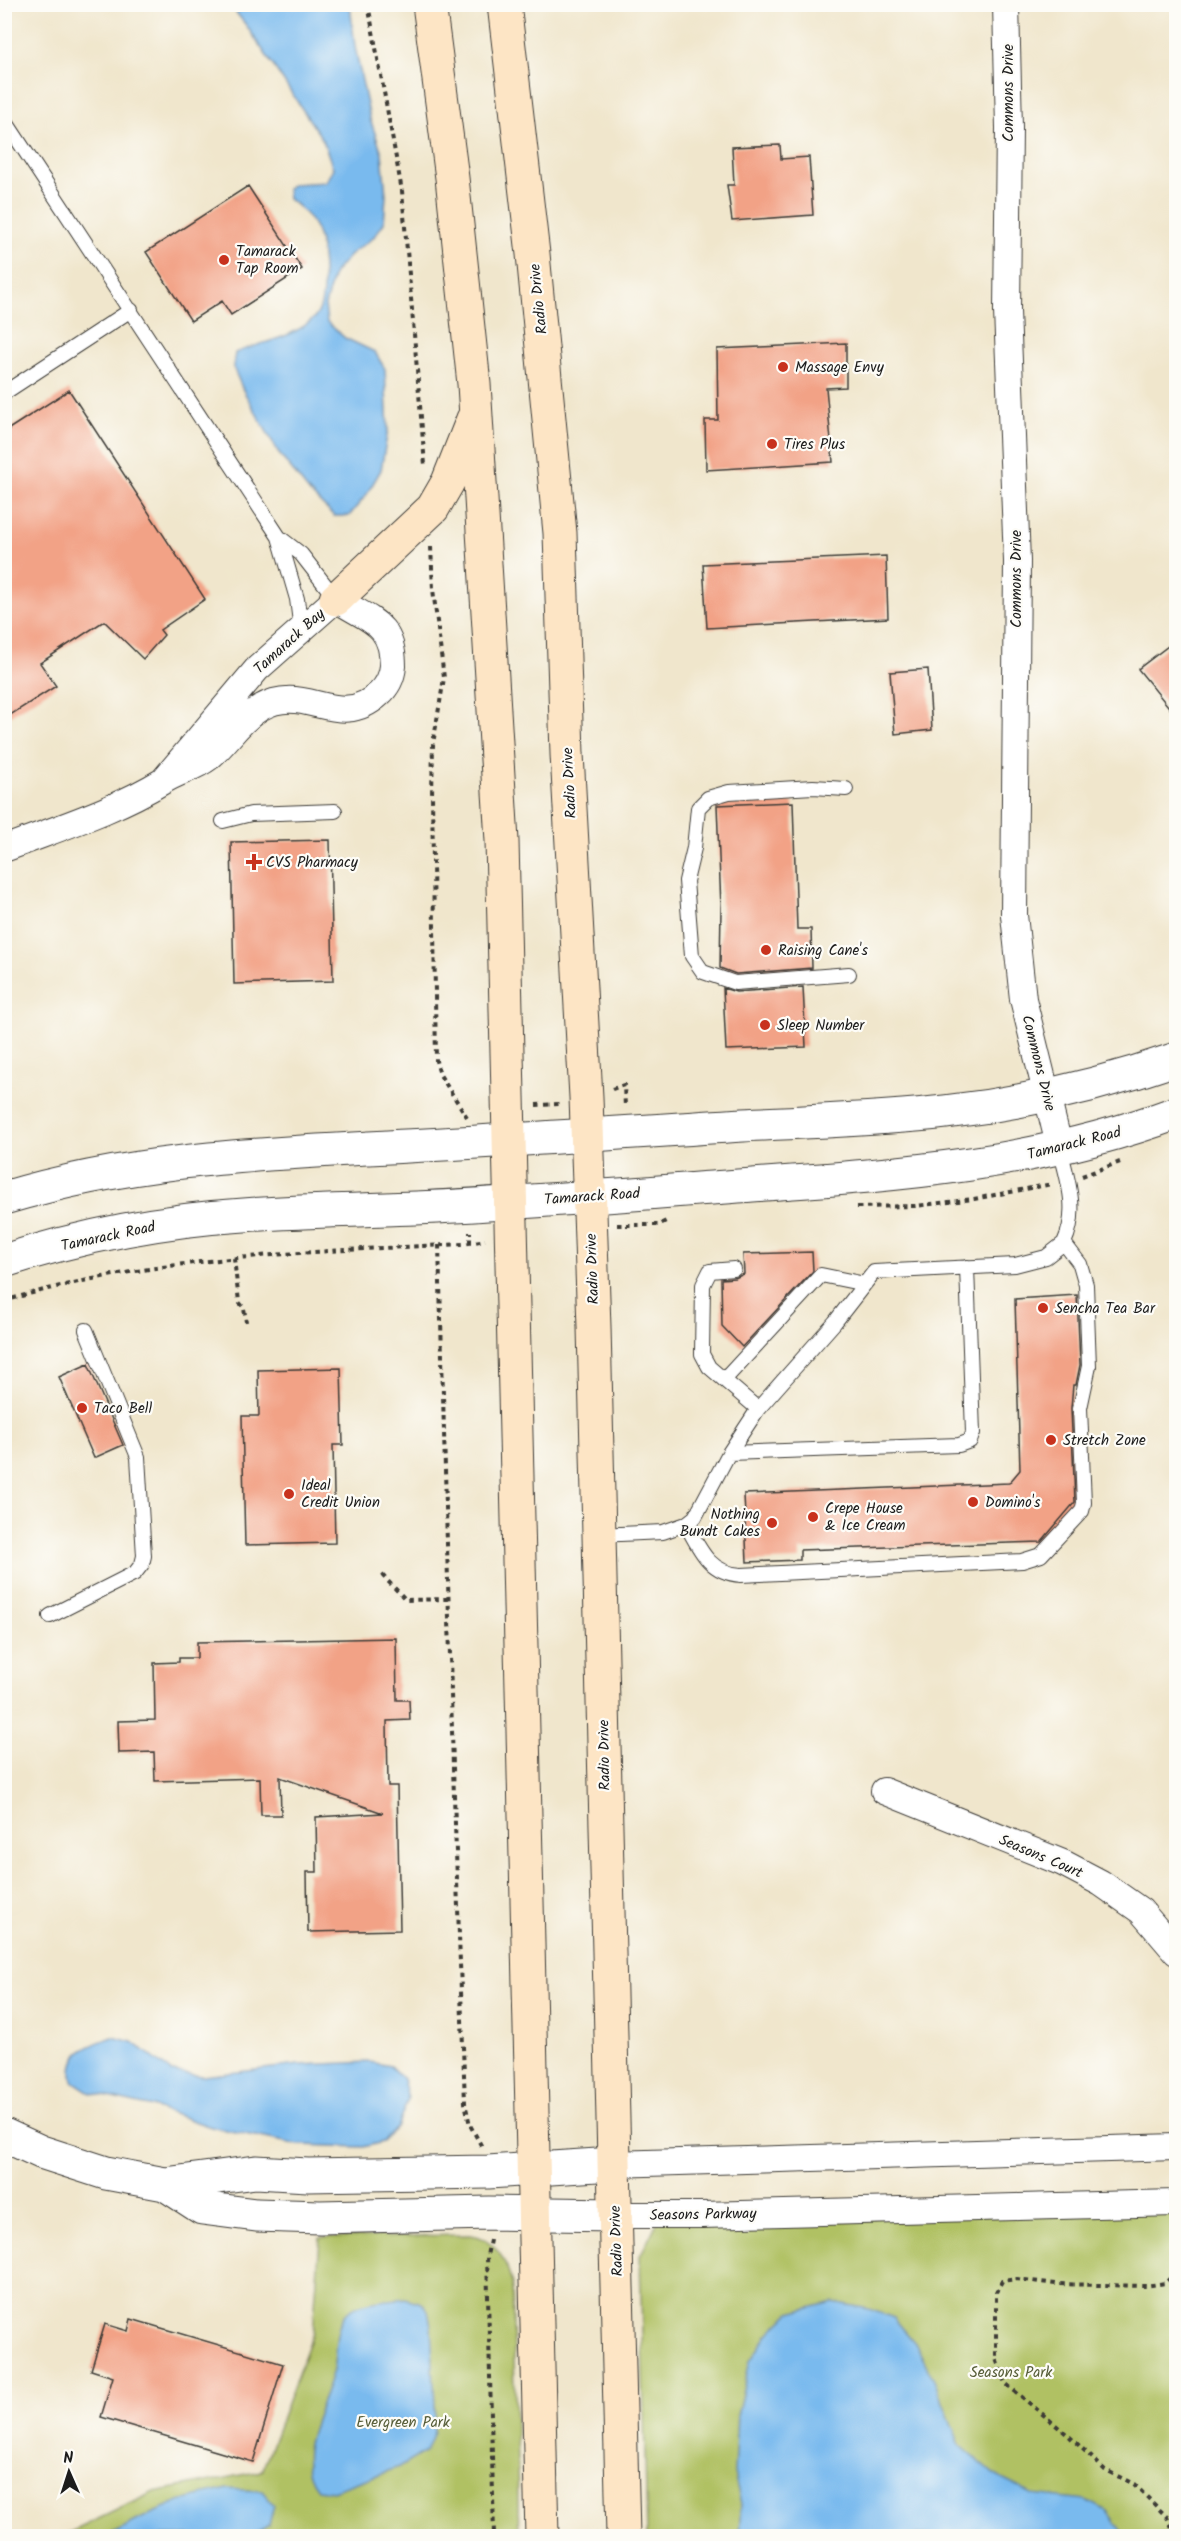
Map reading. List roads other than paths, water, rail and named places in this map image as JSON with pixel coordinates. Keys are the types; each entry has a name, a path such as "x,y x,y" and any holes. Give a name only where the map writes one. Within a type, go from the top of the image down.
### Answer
{"main road":[{"path":"429,4 458,228 476,411 502,841 542,2536"},
{"name":"Radio Drive","path":"504,4 533,254 560,533 567,754 590,1211 623,2536"},
{"path":"336,599 411,531 437,502 452,473 476,411"}],"street":[{"name":"Commons Drive","path":"1006,4 1009,116 1007,311 1017,561 1014,905 1016,945 1023,999 1060,1149"},
{"name":"Tamarack Bay","path":"4,849 123,804 207,759 243,720 261,707 279,700 301,699 335,709 352,710 370,703 386,687 393,670 393,648 380,624 336,599 257,669 163,781"},
{"path":"4,1198 101,1173 164,1163 509,1125 587,1136 943,1113 1047,1096 1108,1081 1176,1059"},
{"name":"Tamarack Road","path":"4,1261 60,1245 178,1221 243,1215 511,1202 590,1211 935,1170 1060,1149 1112,1136 1176,1113"},
{"name":"Seasons Court","path":"884,1791 1063,1863 1101,1883 1141,1911 1176,1952"},
{"name":"Seasons Parkway","path":"4,2135 41,2152 106,2173 165,2184 256,2172 308,2175 533,2169 614,2164 1176,2146"},
{"name":"Seasons Parkway","path":"165,2184 202,2208 255,2215 320,2217 722,2214 1176,2203"}],"lane":[{"path":"4,119 279,537 297,599 301,630"},
{"path":"4,393 131,310"},
{"path":"279,537 301,554 336,599"},
{"path":"846,789 813,788 729,792 708,798 698,808 694,848 686,881 692,956 703,972 735,983 849,974"},
{"path":"223,821 251,814 335,811"},
{"path":"599,1535 663,1532 686,1524 695,1517 729,1454 758,1409 835,1322 874,1272 1015,1265 1046,1257 1064,1243 1069,1232 1073,1209 1060,1149"},
{"path":"686,1524 710,1564 732,1575 1022,1561 1041,1555 1082,1511 1084,1503 1080,1408 1089,1366 1086,1285 1080,1264 1064,1243"},
{"path":"729,1454 959,1445 970,1441 973,1432 967,1268"},
{"path":"734,1269 710,1271 703,1285 702,1354 709,1367 758,1409"},
{"path":"724,1380 820,1275 865,1284"},
{"path":"50,1616 135,1573 142,1564 139,1466 86,1330"}],"water":[{"path":"230,5 350,5 355,47 370,119 382,153 386,195 384,223 373,238 353,252 334,273 325,305 327,322 345,338 375,352 385,369 388,430 381,470 367,494 349,516 334,516 310,493 280,455 243,390 233,367 235,353 298,330 315,317 319,310 322,301 323,277 318,235 306,214 288,199 287,189 293,184 326,182 333,168 323,140 246,25"},
{"path":"112,2037 133,2042 172,2072 203,2076 299,2065 370,2062 390,2066 403,2079 408,2099 398,2125 383,2142 363,2147 299,2145 211,2127 153,2107 91,2093 73,2081 73,2063 77,2056 88,2047"},
{"path":"405,2298 422,2303 428,2311 431,2326 434,2432 426,2451 402,2466 333,2491 317,2489 309,2476 308,2446 333,2370 339,2325 347,2313 359,2306"},
{"path":"833,2302 869,2309 894,2318 915,2343 934,2380 960,2445 996,2476 1032,2494 1087,2500 1107,2511 1125,2536 739,2536 741,2504 734,2473 737,2415 750,2361 768,2334 790,2313"},
{"path":"227,2489 262,2491 274,2505 269,2525 251,2536 107,2536 189,2498"}],"place":[{"name":"Tamarack Tap Room","path":"224,260"},
{"name":"Massage Envy","path":"783,367"},
{"name":"Tires Plus","path":"772,444"},
{"name":"CVS Pharmacy","path":"254,862"},
{"name":"Raising Cane's","path":"766,950"},
{"name":"Sleep Number","path":"765,1025"},
{"name":"Sencha Tea Bar","path":"1043,1308"},
{"name":"Taco Bell","path":"82,1408"},
{"name":"Stretch Zone","path":"1051,1440"},
{"name":"Ideal Credit Union","path":"289,1494"},
{"name":"Domino's","path":"973,1502"},
{"name":"Crepe House & Ice Cream","path":"813,1517"},
{"name":"Nothing Bundt Cakes","path":"772,1523"}],"park label":[{"name":"Seasons Park","path":"1011,2372"},
{"name":"Evergreen Park","path":"403,2422"}]}
